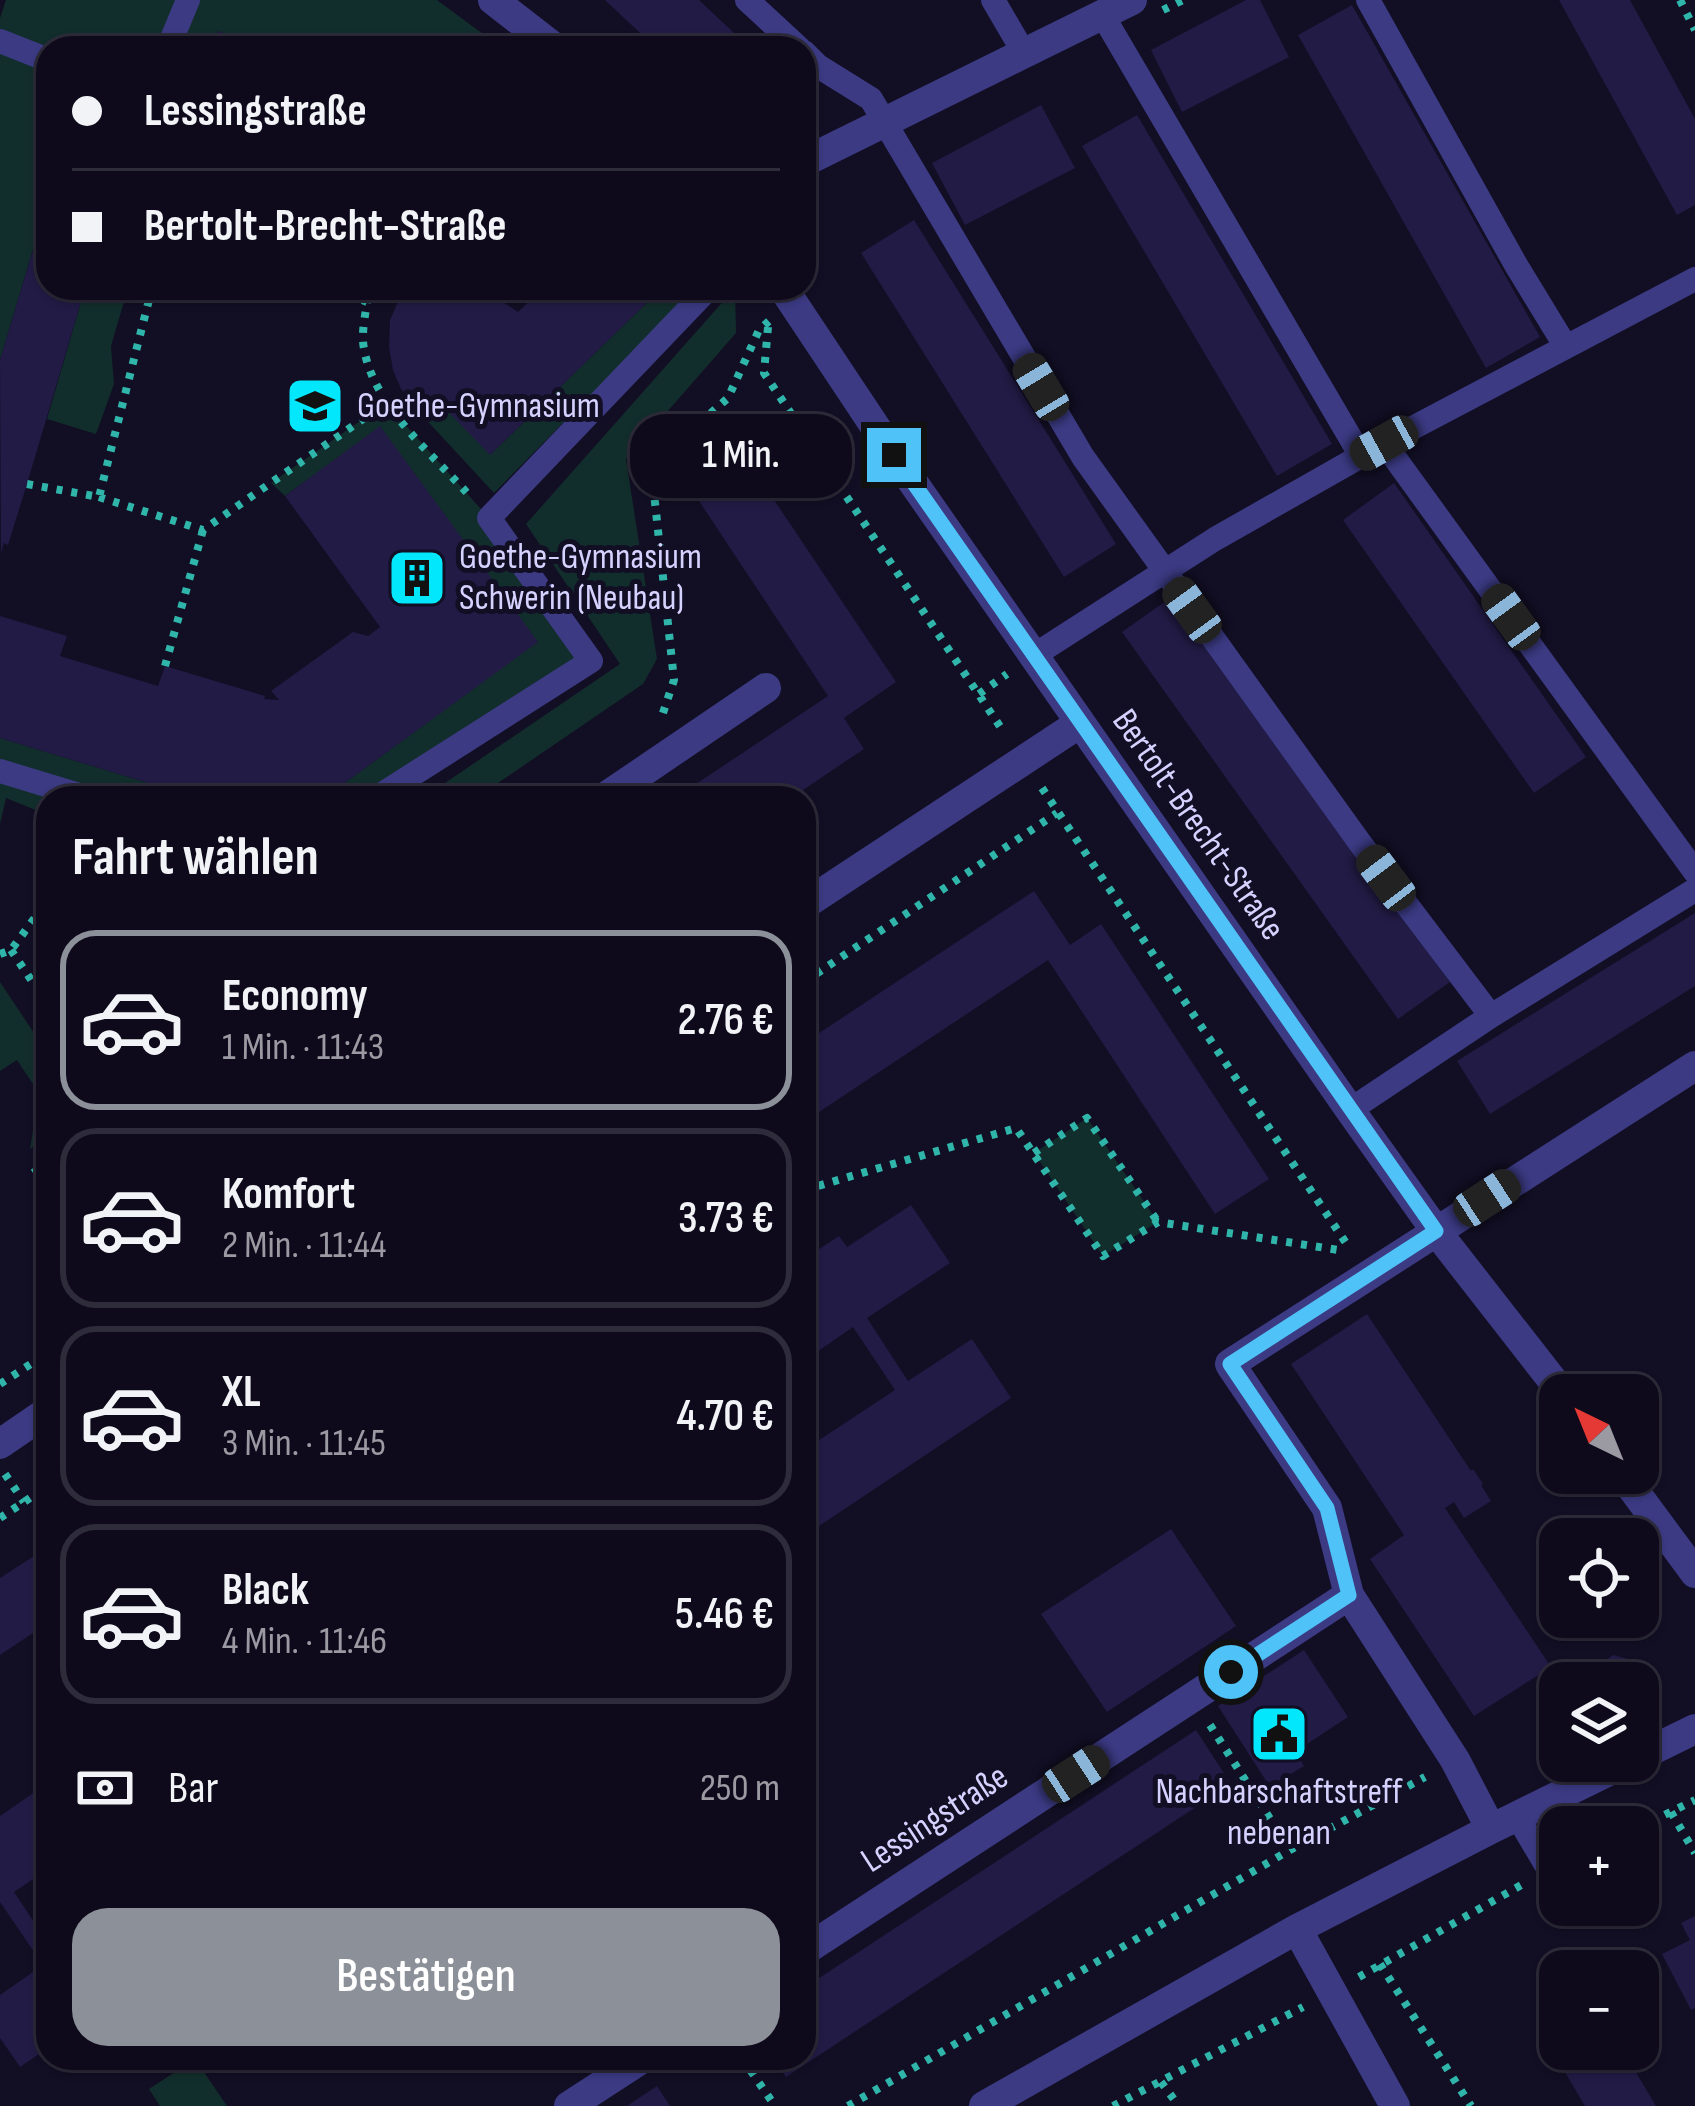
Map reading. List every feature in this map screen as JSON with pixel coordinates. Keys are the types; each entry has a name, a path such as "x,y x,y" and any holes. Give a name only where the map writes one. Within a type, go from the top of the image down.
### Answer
{"street":[{"path":"493,0 540,36"},
{"path":"816,156 1132,0"},
{"name":"Bertolt-Brecht-Straße","path":"791,300 1350,1110 1436,1231 1548,1374"},
{"path":"622,786 766,688"},
{"path":"816,897 1080,723"},
{"path":"1504,1822 1455,1760 1349,1595 1327,1508 1230,1364 1695,1066"},
{"path":"0,1444 36,1419"},
{"path":"1636,1494 1695,1574"},
{"name":"Lessingstraße","path":"816,1943 1349,1595"},
{"path":"1659,1747 1695,1729"},
{"path":"984,2106 1297,1930 1586,1782"},
{"path":"1297,1930 1395,2106"},
{"path":"569,2106 624,2070"}],"lane":[{"path":"173,36 188,0"},
{"path":"747,0 787,36"},
{"path":"994,0 1024,53"},
{"path":"1368,0 1566,346"},
{"path":"1102,14 1360,456"},
{"path":"0,41 36,55"},
{"path":"816,64 871,99 1083,458 1346,824 1491,1016"},
{"path":"1033,656 1165,571 1360,456 1695,279"},
{"path":"395,786 591,662 489,518 698,300"},
{"path":"1384,443 1695,872"},
{"path":"0,771 49,786"},
{"path":"1350,1110 1695,890"},
{"path":"1504,1822 1539,1859"}],"path":[{"path":"1680,0 1695,30"},
{"path":"99,497 149,300"},
{"path":"362,300 367,302 363,344 372,379 386,403 489,518"},
{"path":"643,772 674,680 651,465 728,398 759,330 786,300"},
{"path":"165,666 202,530 386,403"},
{"path":"27,484 99,497 202,530"},
{"path":"816,974 1058,812"},
{"path":"0,954 11,950 36,916"},
{"path":"11,950 36,987"},
{"path":"1034,1154 1087,1118 1158,1222"},
{"path":"816,1186 1016,1128 1103,1256 1158,1222 1352,1252 1375,1271"},
{"path":"0,1384 36,1361"},
{"path":"0,1466 24,1502"},
{"path":"0,1518 36,1494"},
{"path":"1192,1698 1290,1850"},
{"path":"848,2106 1455,1760"},
{"path":"1659,1818 1695,1801"},
{"path":"1671,1812 1695,1853"},
{"path":"1380,1964 1471,2106"},
{"path":"750,2070 775,2106"},
{"path":"1113,2106 1161,2082 1179,2106"}],"green space":[{"path":"6,0 437,0 486,36 231,36 218,31 216,36 36,36 36,239 0,360 0,18"},
{"path":"82,300 124,300 111,346 114,384 96,434 47,419"},
{"path":"650,300 684,300 494,493 419,412 434,397 491,454"},
{"path":"724,300 735,300 736,333 626,459 657,659 643,684 494,786 441,786 620,664 526,524"},
{"path":"386,403 489,518 591,661 395,786 340,786 537,642 380,427 285,496 271,483"},
{"path":"0,738 158,786 36,786 36,810 6,798 0,824"},
{"path":"0,982 36,1036 36,1088 17,1060 0,1071"},
{"path":"36,1112 36,1145 30,1149"},
{"path":"1087,1118 1158,1222 1103,1256 1034,1153"},
{"path":"178,2070 202,2070 227,2106 160,2106 149,2089"}],"building":[{"path":"605,0 699,0 737,36 643,36"},
{"path":"1246,0 1260,0 1289,57 1182,112 1151,50"},
{"path":"1559,0 1630,0 1695,119 1695,205 1677,215"},
{"path":"1352,5 1540,337 1486,368 1298,35"},
{"path":"1041,105 1075,168 965,225 932,163"},
{"path":"1137,115 1332,444 1277,476 1082,146"},
{"path":"914,220 1116,544 1064,577 861,253"},
{"path":"36,240 36,300 81,300 8,545 4,543 1,553 0,360"},
{"path":"399,300 500,300 518,312 530,300 650,300 490,455 434,397 419,412 401,389 389,347 390,320"},
{"path":"722,422 896,682 844,718 864,749 809,786 693,786 828,696 670,457"},
{"name":"Goethe-Gymnasium Schwerin (Neubau)","path":"380,426 538,642 340,786 158,786 0,738 0,616 67,636 60,656 158,686 165,666 279,700 271,691 353,632 368,636 380,627 285,496"},
{"path":"1394,483 1586,757 1534,793 1343,520"},
{"path":"1174,595 1450,982 1398,1019 1122,632"},
{"path":"1034,891 1070,945 1101,924 1269,1179 1215,1214 1048,960 816,1114 816,1035"},
{"path":"1695,913 1695,986 1490,1114 1457,1061"},
{"path":"911,1205 950,1263 867,1318 908,1381 972,1339 1011,1398 816,1528 816,1442 895,1390 853,1327 816,1353 816,1251 839,1236 847,1247"},
{"path":"1367,1314 1483,1484 1491,1501 1464,1518 1454,1502 1445,1508 1548,1662 1539,1662 1539,1675 1474,1716 1370,1559 1404,1535 1291,1364"},
{"path":"1171,1529 1236,1626 1107,1712 1041,1614"},
{"path":"36,1555 36,1631 0,1655 0,1578"},
{"name":"Nachbarschaftstreff nebenan","path":"1304,1650 1348,1717 1295,1752 1304,1766 1270,1787 1218,1706"},
{"path":"1613,1655 1633,1662 1604,1662"},
{"path":"1196,1730 1231,1784 816,2057 816,1980"},
{"path":"36,1791 36,1877 14,1892 36,1925 36,1955 0,1902 0,1816"},
{"path":"1695,1916 1695,2008 1691,2010 1662,1954 1690,1940 1681,1923"},
{"path":"36,1970 36,2056 20,2067 0,2038 0,1995"},
{"path":"1564,2070 1635,2070 1656,2106 1585,2106"},
{"path":"657,2086 670,2106 627,2106"}],"place":[{"name":"Goethe-Gymnasium","path":"315,406"},
{"name":"Goethe-Gymnasium Schwerin (Neubau)","path":"417,578"},
{"name":"Nachbarschaftstreff nebenan","path":"1279,1734"}],"route":[{"path":"894,455 1436,1231 1230,1364 1327,1508 1349,1595 1231,1672"}]}
